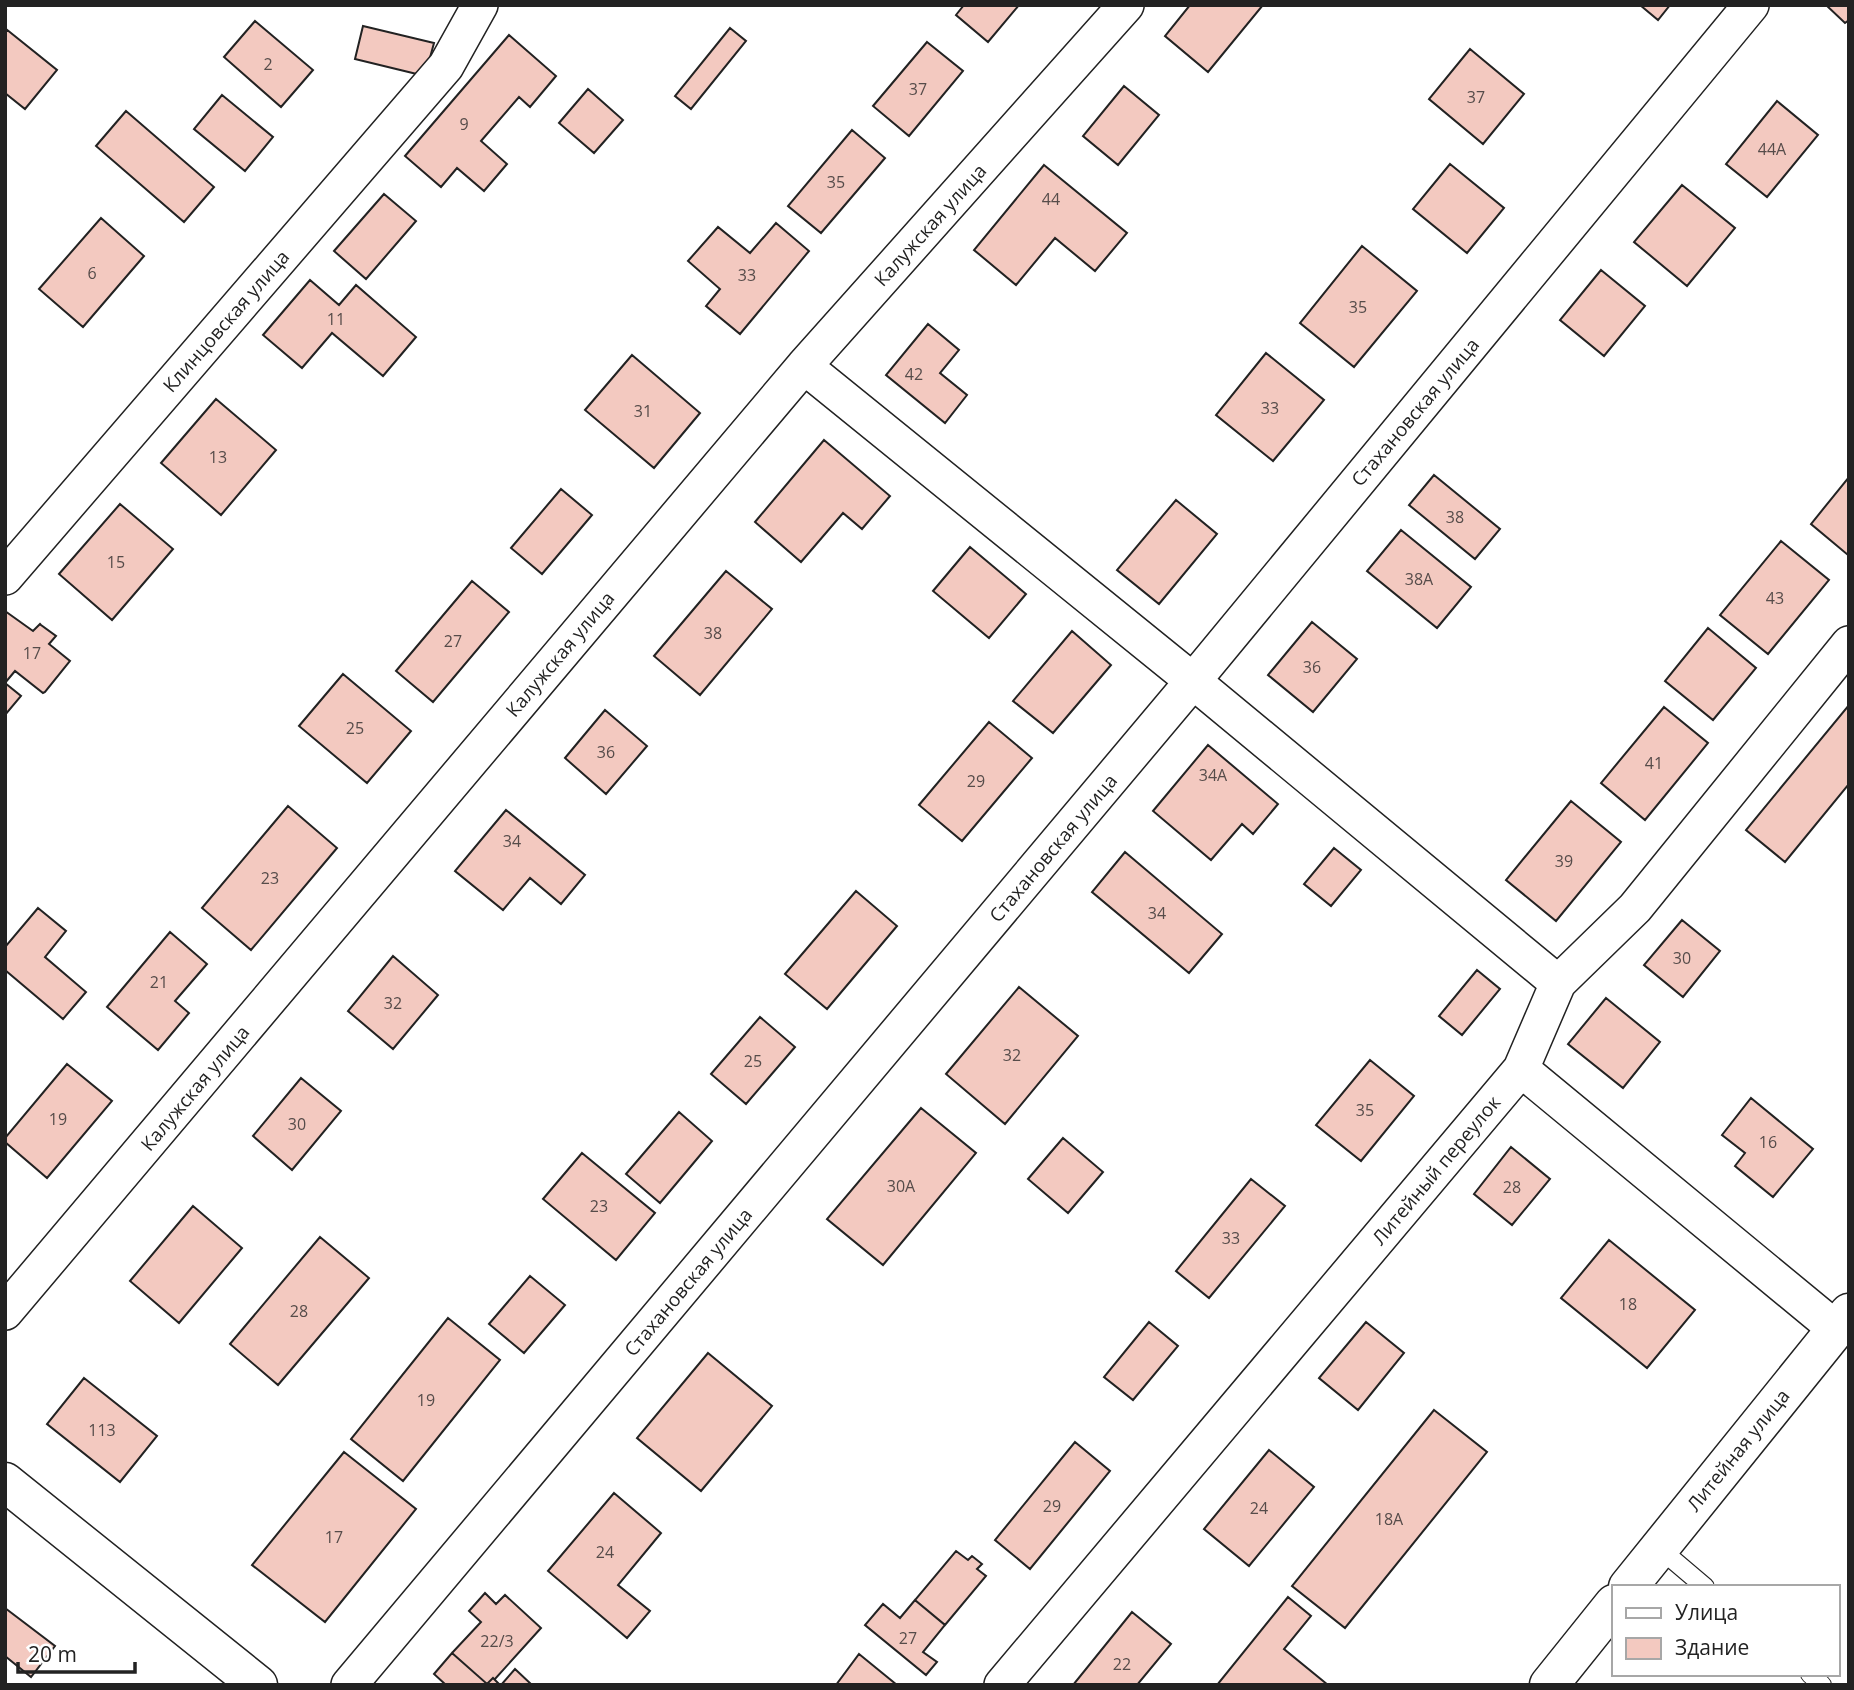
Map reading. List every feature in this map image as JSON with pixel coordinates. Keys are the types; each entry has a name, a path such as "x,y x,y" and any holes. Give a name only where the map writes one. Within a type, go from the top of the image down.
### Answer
{"main road":[{"name":"Литейная улица","path":"1630,1585 1842,1321"},
{"path":"5,1482 258,1685"},
{"path":"1549,1685 1612,1606"}],"street":[{"name":"Клинцовская улица","path":"5,577 446,66 480,5"},
{"name":"Калужская улица","path":"5,1312 804,366 1126,5"},
{"name":"Стахановская улица","path":"349,1685 1193,681 1751,5"},
{"path":"804,366 1193,681 1558,983"},
{"name":"Литейный переулок","path":"1002,1685 1521,1069 1558,983 1635,908 1849,644"},
{"path":"1521,1069 1842,1321"}],"lane":[{"path":"1658,1548 1703,1585"}],"building":[{"path":"964,5 1019,5 988,42 956,15"},
{"path":"1190,5 1263,5 1208,72 1165,36"},
{"path":"1640,5 1670,5 1658,20"},
{"path":"1826,5 1849,5 1849,20 1845,23"},
{"path":"255,21 313,70 281,107 224,57"},
{"path":"363,26 434,43 425,76 355,59"},
{"path":"730,28 746,41 691,109 675,96"},
{"path":"6,29 57,70 25,109 5,93"},
{"path":"509,35 556,76 530,107 519,97 481,141 507,164 484,191 457,168 441,187 405,156"},
{"path":"927,42 963,71 909,136 873,106"},
{"path":"1470,49 1524,94 1483,144 1429,99"},
{"path":"1124,86 1159,115 1118,165 1083,136"},
{"path":"588,89 623,120 594,153 559,123"},
{"path":"222,95 273,137 245,171 194,129"},
{"path":"1777,101 1818,135 1767,197 1726,164"},
{"path":"126,111 214,187 184,222 96,146"},
{"path":"852,130 885,158 821,233 788,206"},
{"path":"1450,164 1504,208 1467,253 1413,209"},
{"path":"1044,165 1127,233 1095,271 1055,238 1016,285 974,250"},
{"path":"1682,185 1735,228 1687,286 1634,242"},
{"path":"384,194 416,221 366,279 334,251"},
{"path":"101,218 144,256 83,327 39,289"},
{"path":"776,223 809,251 740,334 706,306 720,289 688,261 718,227 750,253"},
{"path":"1362,246 1417,291 1354,367 1300,323"},
{"path":"1601,270 1645,306 1604,356 1560,320"},
{"path":"310,280 339,305 356,285 416,337 383,376 332,333 302,368 263,335"},
{"path":"928,324 959,350 940,373 967,395 945,423 886,375"},
{"path":"1266,353 1324,400 1273,461 1216,415"},
{"path":"632,355 700,413 654,468 585,410"},
{"path":"216,399 276,450 221,515 161,463"},
{"path":"824,440 890,496 862,529 843,513 801,562 755,522"},
{"path":"1434,475 1500,529 1475,559 1409,505"},
{"path":"1849,477 1849,554 1848,555 1811,524"},
{"path":"561,489 592,515 542,574 511,548"},
{"path":"1176,500 1217,534 1159,604 1117,570"},
{"path":"120,504 173,549 112,620 59,574"},
{"path":"1401,530 1471,587 1437,628 1367,571"},
{"path":"1781,541 1829,580 1768,654 1720,615"},
{"path":"970,547 1026,594 989,638 933,591"},
{"path":"726,571 772,609 700,695 654,656"},
{"path":"472,581 509,612 433,702 396,671"},
{"path":"5,611 33,631 40,624 56,636 49,644 70,661 43,693 15,671 5,683"},
{"path":"1312,622 1357,659 1313,712 1268,675"},
{"path":"1708,628 1756,668 1713,720 1665,681"},
{"path":"1072,631 1111,665 1053,733 1013,701"},
{"path":"343,674 411,731 367,783 299,726"},
{"path":"5,683 21,696 5,715"},
{"path":"1849,705 1849,784 1785,862 1746,830"},
{"path":"1664,707 1708,743 1645,820 1601,783"},
{"path":"605,710 647,746 606,794 565,758"},
{"path":"989,722 1032,758 962,841 919,805"},
{"path":"1208,745 1278,804 1253,834 1242,824 1211,860 1153,811"},
{"path":"1571,801 1621,842 1556,921 1506,880"},
{"path":"288,806 337,848 251,950 202,908"},
{"path":"506,810 585,875 561,904 530,878 503,910 455,871"},
{"path":"1334,848 1361,870 1331,906 1304,884"},
{"path":"1125,852 1222,934 1189,973 1092,892"},
{"path":"856,891 897,926 827,1009 785,974"},
{"path":"38,908 66,931 45,957 86,992 63,1019 5,970 5,947"},
{"path":"1682,920 1720,951 1683,997 1644,965"},
{"path":"170,932 207,964 175,1001 189,1013 158,1050 107,1007"},
{"path":"393,956 438,995 393,1049 348,1011"},
{"path":"1477,970 1500,989 1462,1035 1439,1016"},
{"path":"1019,987 1078,1036 1005,1124 946,1074"},
{"path":"1606,998 1660,1042 1623,1088 1568,1044"},
{"path":"760,1017 795,1047 746,1104 711,1074"},
{"path":"1370,1060 1414,1096 1361,1161 1316,1125"},
{"path":"67,1064 112,1101 47,1178 5,1142 5,1138"},
{"path":"301,1078 341,1111 292,1170 253,1136"},
{"path":"1751,1098 1813,1149 1773,1197 1735,1166 1745,1153 1722,1135"},
{"path":"921,1108 976,1153 883,1265 827,1219"},
{"path":"679,1112 712,1141 660,1203 626,1174"},
{"path":"1063,1138 1103,1172 1068,1213 1028,1179"},
{"path":"1511,1147 1550,1179 1512,1225 1474,1194"},
{"path":"582,1153 655,1213 616,1260 543,1199"},
{"path":"1251,1179 1285,1206 1209,1298 1176,1271"},
{"path":"193,1206 242,1248 179,1323 130,1281"},
{"path":"320,1237 369,1278 278,1385 230,1344"},
{"path":"1609,1240 1695,1310 1647,1368 1561,1298"},
{"path":"530,1276 565,1305 524,1353 489,1324"},
{"path":"448,1318 500,1360 403,1481 351,1439"},
{"path":"1149,1322 1178,1346 1133,1400 1104,1377"},
{"path":"1366,1322 1404,1353 1358,1410 1319,1378"},
{"path":"708,1353 772,1406 701,1491 637,1438"},
{"path":"84,1378 157,1436 120,1482 47,1424"},
{"path":"1434,1410 1487,1452 1345,1628 1292,1586"},
{"path":"1075,1442 1110,1471 1030,1569 995,1540"},
{"path":"1269,1450 1314,1487 1249,1566 1204,1529"},
{"path":"344,1452 416,1509 325,1622 252,1565"},
{"path":"614,1493 661,1533 618,1585 650,1611 627,1638 548,1571"},
{"path":"956,1551 968,1560 972,1556 982,1564 977,1569 986,1576 945,1625 915,1600"},
{"path":"485,1593 496,1604 505,1595 541,1628 495,1679 487,1684 452,1653 481,1622 469,1611"},
{"path":"1288,1597 1311,1616 1284,1649 1328,1685 1217,1685"},
{"path":"915,1600 945,1625 923,1652 937,1662 926,1675 865,1625 883,1604 900,1618"},
{"path":"5,1608 55,1646 31,1677 5,1656"},
{"path":"1132,1612 1171,1644 1137,1685 1073,1685"},
{"path":"452,1653 487,1684 493,1678 500,1685 446,1685 434,1674"},
{"path":"859,1654 897,1685 836,1685"},
{"path":"515,1669 532,1685 501,1685"}]}
